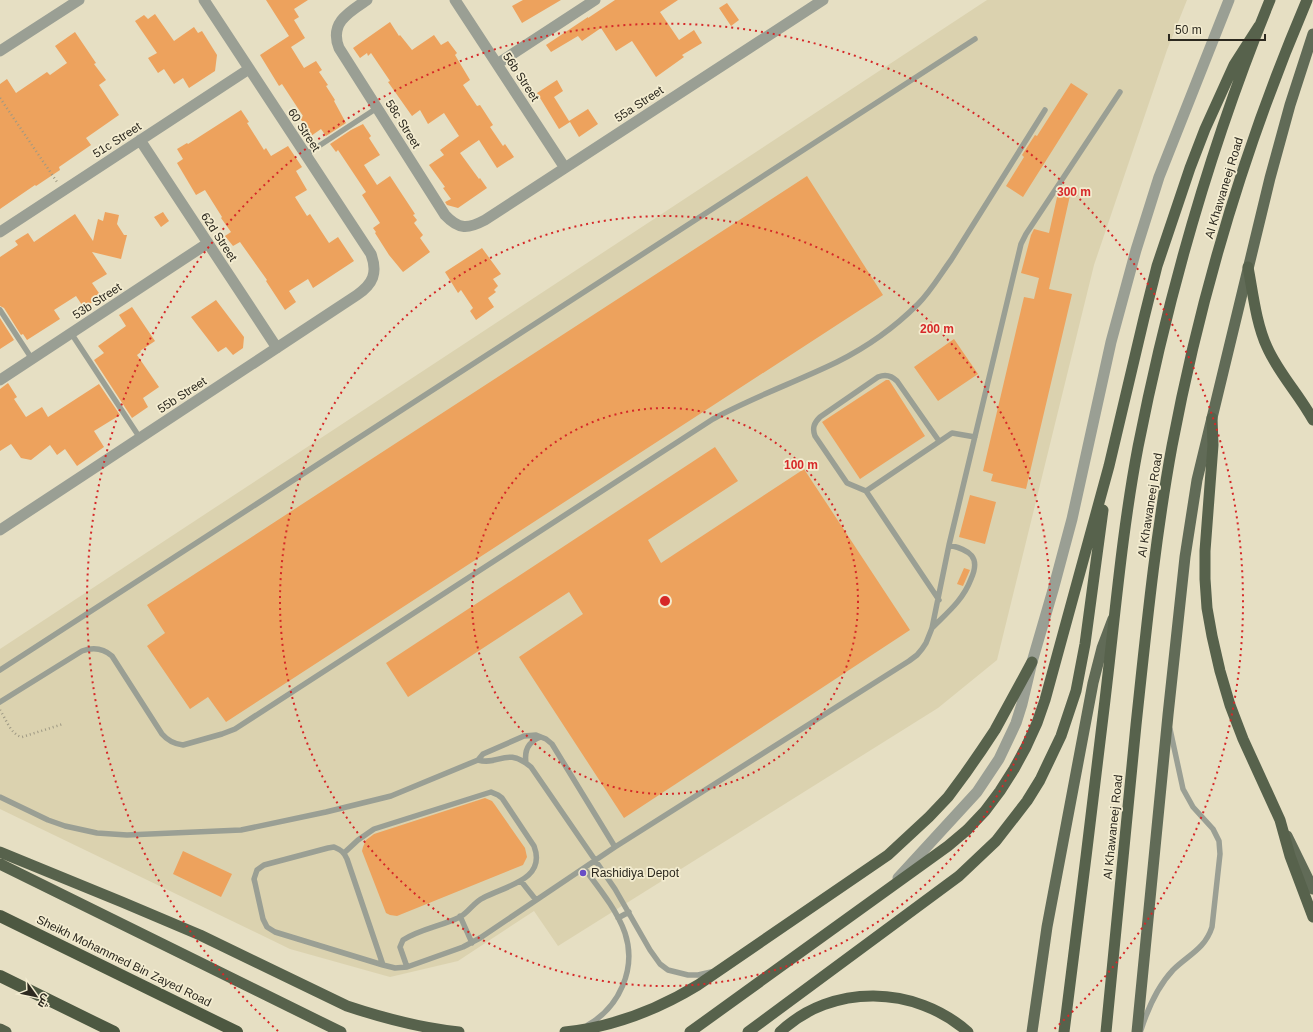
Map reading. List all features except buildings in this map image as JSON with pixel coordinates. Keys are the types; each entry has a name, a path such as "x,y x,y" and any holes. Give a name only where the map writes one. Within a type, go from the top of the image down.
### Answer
{"highway":[{"name":"Al Khawaneej Road","path":"1064,1032 1092,814 1121,560 1130,496 1147,405 1163,332 1192,223 1232,101 1270,0"},
{"name":"Al Khawaneej Road","path":"1106,1032 1148,614 1162,504 1174,439 1197,330 1228,214 1266,101 1307,0"},
{"path":"690,1032 948,846 967,830 985,811 1000,791 1026,747 1045,700 1109,466 1155,274 1190,168 1205,129 1234,65 1259,26"},
{"path":"1248,267 1258,318 1266,346 1283,376 1313,420"},
{"path":"1212,418 1213,445 1205,551 1207,608 1211,629 1220,671 1230,705 1243,739 1280,820 1294,868 1313,917"},
{"path":"748,1032 959,876 996,841 1027,801 1040,780 1061,736 1076,691 1085,644 1109,466"},
{"path":"570,1032 612,1023 660,1006 698,985 888,854 929,817 966,774 995,730 1032,662"},
{"path":"0,852 193,932 347,1006 412,1024 458,1032"},
{"path":"0,864 341,1032"},
{"name":"Sheikh Mohammed Bin Zayed Road","path":"0,916 237,1032"},
{"path":"0,976 114,1032"},
{"path":"780,1032 796,1019 821,1006 849,998 878,996 907,1000 922,1004 948,1017 968,1032"},
{"path":"0,1029 6,1032"}],"main road":[{"path":"1137,1032 1168,715 1190,518 1197,480 1270,178 1290,105 1313,34"},
{"path":"1032,1032 1047,926 1093,683 1102,648 1115,615"},
{"path":"1280,820 1313,889"}],"street":[{"path":"0,51 79,0"},
{"name":"60 Street","path":"204,0 371,254 374,261 374,276"},
{"name":"58c Street","path":"367,0 348,13 340,23 336,33 339,48 445,215 454,223 467,227"},
{"name":"56b Street","path":"455,0 565,168"},
{"path":"497,64 595,0"},
{"name":"55a Street","path":"467,227 474,226 485,220 823,0"},
{"path":"890,888 977,792 999,759 1016,723 1072,519 1111,342 1136,250 1159,177 1229,0"},
{"name":"51c Street","path":"0,232 249,69"},
{"name":"62d Street","path":"140,140 277,348"},
{"name":"53b Street","path":"0,380 208,243"},
{"name":"55b Street","path":"0,530 362,292 374,276"}],"lane":[{"path":"0,670 975,39"},
{"path":"383,965 344,853 340,849 334,847 328,848 257,870 254,879 263,919 267,927 275,932 383,965 395,968 407,967 472,943 615,847 917,655 926,643 932,628 939,600 949,545 1021,244 1026,234 1120,92"},
{"path":"305,155 377,108"},
{"path":"0,702 82,651 87,649 98,649 112,656 162,734 170,741 183,745 235,729 713,419 745,402 837,362 886,332 919,302 935,283 1045,110"},
{"path":"0,310 32,359"},
{"path":"71,333 140,438"},
{"path":"939,600 866,491 847,484 813,431 814,426 820,417 878,377 888,375 897,381 940,441"},
{"path":"866,491 952,433 975,437"},
{"path":"932,628 961,599 967,590 976,569 973,558 969,553 962,548 949,545"},
{"path":"1141,1032 1150,1005 1164,982 1174,970 1202,945 1210,934 1220,854 1219,841 1213,829 1193,807 1183,790 1168,715"},
{"path":"0,797 48,820 71,828 97,833 127,836 241,830 326,812 391,796 478,760 483,754 524,736 531,735 542,737 552,744 615,847"},
{"path":"526,763 526,752 528,746 532,742 542,737"},
{"path":"478,760 486,761 506,756 513,757 526,763 535,772 629,912 650,950 660,964 668,970 688,975 708,973 727,965"},
{"path":"344,853 358,840 374,829 491,792 502,798 534,846 537,853 537,860 535,867 527,877 483,898 460,916 403,940 400,947 407,967"},
{"path":"570,1032 595,1021 612,1005 623,986 628,966 628,943 625,932 618,918 584,868"},
{"path":"521,881 536,900"},
{"path":"618,918 629,912"},
{"path":"460,916 472,943"}],"path":[{"path":"0,98 63,191"},
{"path":"0,710 13,732 22,737 63,724"}],"shaded area":[{"path":"987,0 1187,0 1167,50 1094,265 997,660 938,708 558,946 534,911 458,961 390,977 290,949 0,809 0,649"}],"place":[{"name":"Rashidiya Depot","path":"583,873"}]}
